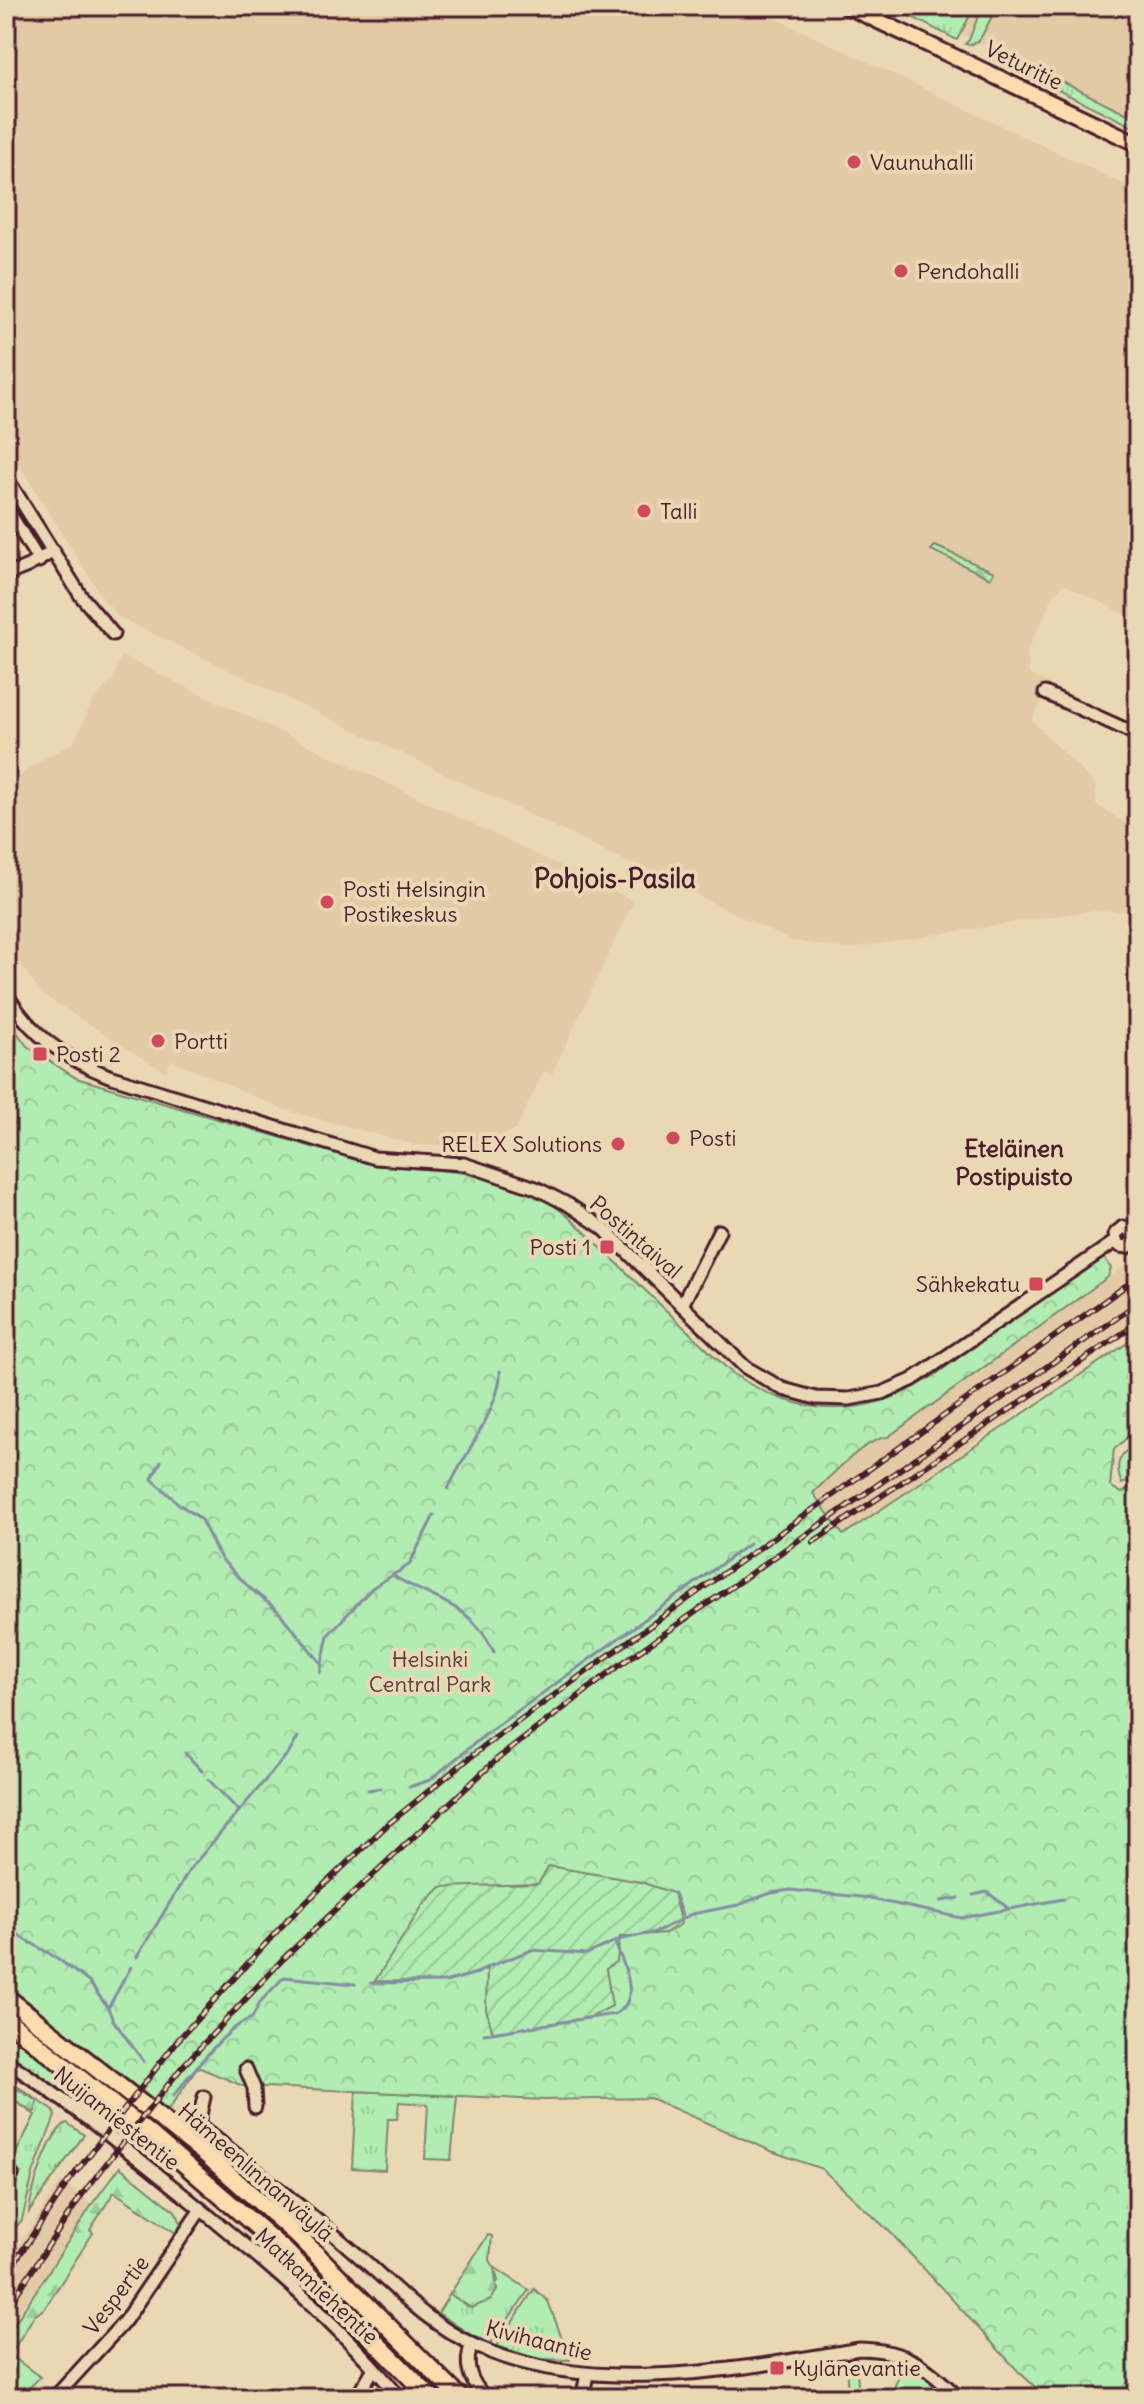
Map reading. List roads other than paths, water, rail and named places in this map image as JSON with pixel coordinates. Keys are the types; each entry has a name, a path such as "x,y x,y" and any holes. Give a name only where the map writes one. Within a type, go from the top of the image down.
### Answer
{"highway":[{"name":"Hämeenlinnanväylä","path":"6,1997 219,2166 297,2235 460,2398"},
{"name":"Hämeenlinnanväylä","path":"6,2019 152,2136 284,2250 431,2398"}],"main road":[{"name":"Veturitie","path":"847,6 1138,144"}],"street":[{"path":"6,477 92,612 113,634"},
{"path":"6,507 39,561"},
{"path":"6,575 54,551"},
{"path":"1045,693 1138,735"},
{"name":"Postintaival","path":"6,993 23,1019 49,1044 109,1076 375,1158 464,1164 536,1188 603,1228 745,1367 783,1389 816,1398 866,1396 898,1386 921,1374 1116,1241 1120,1246 1128,1247 1136,1239"},
{"path":"682,1305 719,1231"},
{"name":"Nuijamiestentie","path":"6,2061 63,2100 201,2209"},
{"path":"246,2069 254,2088 255,2107"},
{"name":"Kivihaantie","path":"204,2097 198,2124 426,2315 472,2344 506,2357 587,2375 694,2371 877,2349 918,2362 959,2398"},
{"path":"6,2187 12,2175"},
{"name":"Matkamiehentie","path":"201,2209 294,2287 400,2398"},
{"name":"Vespertie","path":"54,2398 124,2322 201,2209"},
{"path":"472,2344 467,2360 468,2369 485,2398"},
{"path":"356,2398 374,2368"},
{"path":"582,2398 587,2375"}],"waterway":[{"path":"448,1489 488,1415 495,1399 500,1371"},
{"path":"161,1461 152,1479 180,1505 200,1518 221,1559 277,1610 321,1663"},
{"path":"320,1673 328,1635 372,1588 409,1565 434,1515"},
{"path":"409,1787 430,1780 486,1734 749,1544"},
{"path":"395,1577 464,1613 475,1623 494,1652"},
{"path":"137,1957 190,1869 290,1751 298,1737"},
{"path":"185,1753 202,1771"},
{"path":"208,1779 239,1811"},
{"path":"368,1790 381,1788"},
{"path":"371,1983 444,1982 478,1973 532,1950 587,1954 618,1940 656,1932 692,1914 790,1890 861,1897 962,1918 1063,1899"},
{"path":"973,1895 987,1892 1008,1908"},
{"path":"674,1893 682,1916"},
{"path":"941,1901 959,1898"},
{"path":"6,1924 90,1983 144,2062"},
{"path":"484,2034 615,2014 628,2000 629,1991 626,1971 615,1942"},
{"path":"108,2008 131,1967"},
{"path":"173,2096 220,2041 252,2018 260,2002 284,1977 355,1984"}],"railway":[{"path":"6,2275 66,2185 178,2040 289,1918 387,1825 483,1747 1138,1277"},
{"path":"6,2310 81,2196 182,2067 283,1959 496,1760 621,1664 1138,1303"},
{"path":"813,1542 1138,1323"}],"place":[{"name":"Vaunuhalli","path":"854,162"},
{"name":"Pendohalli","path":"901,271"},
{"name":"Talli","path":"644,511"},
{"name":"Posti Helsingin Postikeskus","path":"327,902"},
{"name":"Portti","path":"158,1041"},
{"name":"Posti 2","path":"40,1054"},
{"name":"Posti","path":"673,1138"},
{"name":"RELEX Solutions","path":"618,1144"},
{"name":"Posti 1","path":"607,1247"},
{"name":"Sähkekatu","path":"1036,1284"},
{"name":"Kylänevantie","path":"777,2368"}],"district":[{"name":"Pohjois-Pasila","path":"615,878"},
{"name":"Eteläinen Postipuisto","path":"1014,1162"}],"park label":[{"name":"Helsinki Central Park","path":"430,1672"}]}
